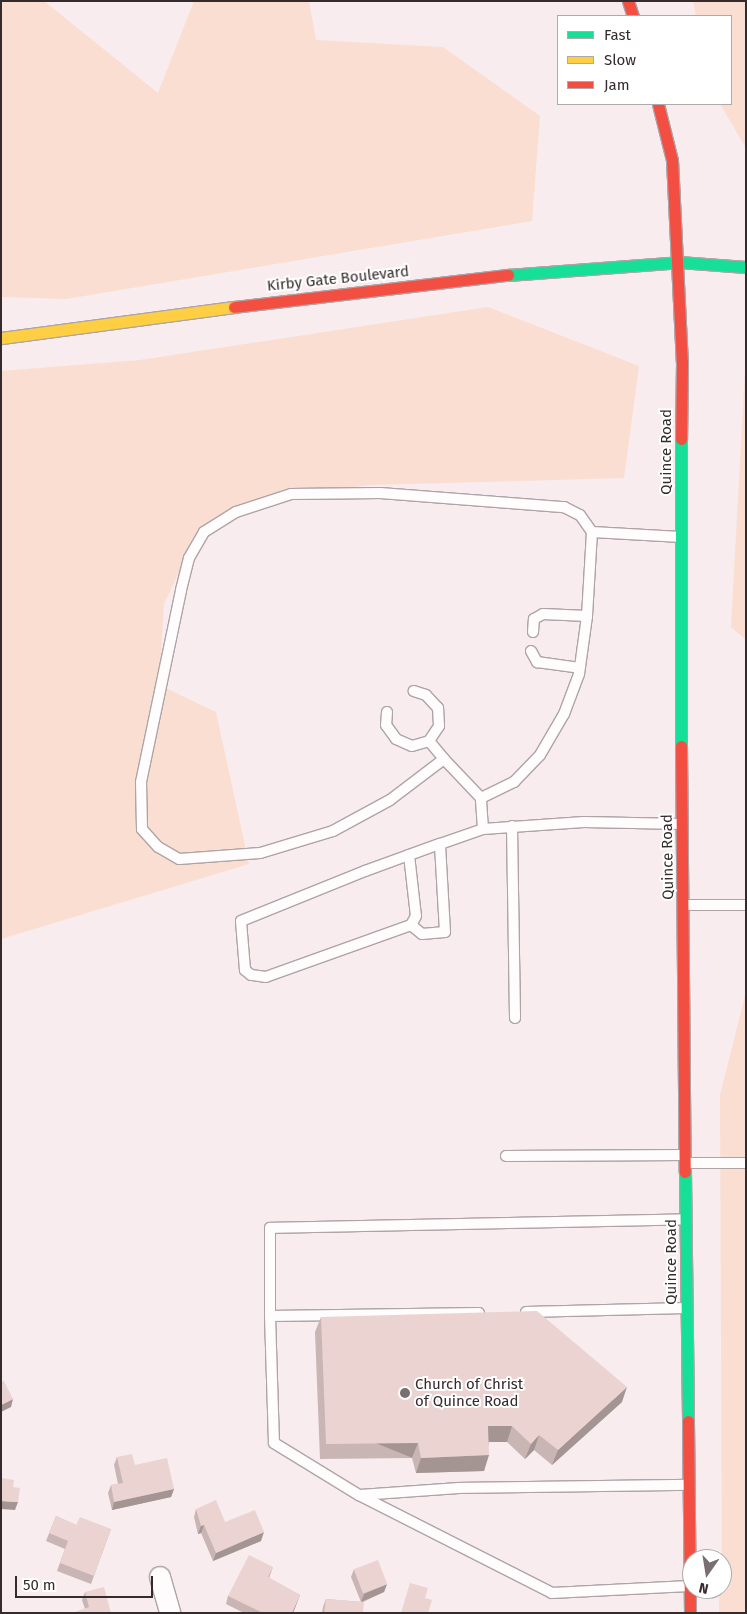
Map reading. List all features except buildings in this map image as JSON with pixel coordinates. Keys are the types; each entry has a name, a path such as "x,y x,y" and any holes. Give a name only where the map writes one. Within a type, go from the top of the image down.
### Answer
{"main road":[{"path":"628,1 633,15"},
{"name":"Quince Road","path":"658,105 672,160 679,262 682,362 682,824 690,1549"},
{"name":"Kirby Gate Boulevard","path":"1,338 169,318 290,298 679,262 746,267"},
{"name":"Quince Road","path":"690,1599 690,1613"}],"street":[{"path":"160,1577 170,1613"}],"lane":[{"path":"444,758 390,800 324,834 260,853 179,860 158,847 142,829 141,782 189,558 204,532 236,512 291,494 380,493 564,507 580,515 592,532 587,616 580,668 564,714 540,755 514,782 482,798"},
{"path":"592,532 682,537"},
{"path":"533,632 534,620 543,614 587,616"},
{"path":"531,651 537,662 580,668"},
{"path":"387,712 386,725 396,739 412,746 429,741 440,726 438,708 426,695 414,691"},
{"path":"429,741 482,798 483,829"},
{"path":"409,855 416,916 411,925 266,977 251,975 245,970 241,921 409,855 483,829 584,822 682,824"},
{"path":"512,826 514,1018"},
{"path":"411,925 422,934 445,932 440,844"},
{"path":"683,905 746,905"},
{"path":"506,1156 686,1159 746,1163"},
{"path":"682,1586 552,1592 359,1495 274,1443 270,1316 270,1228 687,1219"},
{"path":"513,1312 688,1308"},
{"path":"270,1316 484,1313"},
{"path":"359,1495 459,1488 689,1485"}],"shaded area":[{"path":"1,1 44,1 158,93 194,1 309,1 316,40 443,47 540,116 532,221 66,299 1,297"},
{"path":"693,1 746,1 746,148 721,105 732,105 732,15 696,15"},
{"path":"488,307 639,366 624,478 370,485 277,496 204,534 184,562 164,604 159,685 216,712 249,864 1,939 1,371 140,360"},
{"path":"746,370 746,640 731,627"},
{"path":"746,992 746,1613 719,1613 719,1599 732,1599 732,1549 722,1549 720,1095"}],"traffic: fast":[{"path":"508,275 679,262 746,267"},
{"path":"681,439 681,746"},
{"path":"685,1172 688,1421"}],"traffic: slow":[{"path":"1,338 234,307"}],"traffic: jam":[{"path":"628,1 633,15"},
{"path":"658,105 672,160 682,362 681,439"},
{"path":"234,307 508,275"},
{"path":"681,746 685,1172"},
{"path":"688,1421 690,1613"}],"place":[{"name":"Church of Christ of Quince Road","path":"405,1393"}]}
